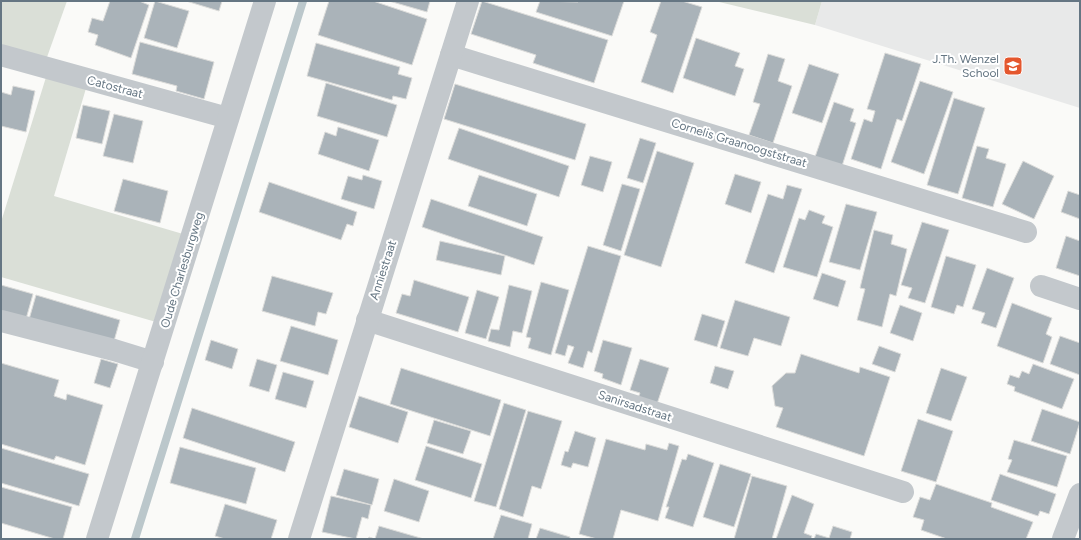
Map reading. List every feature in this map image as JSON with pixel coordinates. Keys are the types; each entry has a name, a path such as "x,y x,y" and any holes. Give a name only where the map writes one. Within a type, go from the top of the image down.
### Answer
{"street":[{"name":"Oude Charlesburgweg","path":"97,539 264,1"},
{"name":"Anniestraat","path":"298,539 468,1"},
{"name":"Cornelis Graanoogststraat","path":"451,55 1026,232"},
{"name":"Catostraat","path":"1,56 228,118"},
{"path":"1041,286 1080,299"},
{"name":"Sanirsadstraat","path":"367,320 903,492"},
{"path":"1,321 114,350 153,362"},
{"path":"1063,539 1080,494"}],"shaded area":[{"path":"1,1 67,1 46,60 1,48"},
{"path":"715,1 822,1 815,25"},
{"name":"J.Th. Wenzel School","path":"822,1 1080,1 1080,108 815,25"},
{"path":"47,74 87,85 54,196 183,234 156,322 1,277 1,222"}],"building":[{"path":"110,1 139,1 149,5 131,58 95,45 98,35 88,32 92,18 103,21"},
{"path":"155,1 189,11 177,48 144,38"},
{"path":"186,1 222,1 219,11"},
{"path":"329,1 373,1 427,19 412,65 318,35"},
{"path":"389,1 430,1 427,12"},
{"path":"482,1 608,40 594,83 533,63 536,55 471,34"},
{"path":"540,1 624,1 612,36 536,12"},
{"path":"661,1 682,1 702,7 673,93 641,82 657,35 650,32"},
{"path":"696,38 740,53 735,66 744,69 735,96 683,78"},
{"path":"140,42 214,62 204,99 176,91 177,86 132,74"},
{"path":"316,43 400,67 398,74 412,78 406,99 393,96 392,100 307,76"},
{"path":"885,53 921,64 902,121 897,119 881,169 851,159 864,119 872,122 875,111 867,109"},
{"path":"768,54 785,59 778,81 792,86 773,143 749,135 760,104 753,102"},
{"path":"809,64 839,74 822,123 792,113"},
{"path":"920,81 953,92 924,174 891,162"},
{"path":"326,83 397,105 387,137 317,116"},
{"path":"455,84 586,124 575,160 444,119"},
{"path":"13,86 35,91 26,132 1,126 1,92 11,95"},
{"path":"954,98 985,108 958,194 927,185"},
{"path":"834,102 854,109 850,121 856,123 842,166 815,157"},
{"path":"83,105 110,111 102,144 76,138"},
{"path":"114,114 143,121 133,163 103,156"},
{"path":"338,127 379,140 369,171 318,154 325,132 336,136"},
{"path":"459,128 569,166 559,197 448,159"},
{"path":"640,138 656,143 643,183 627,178"},
{"path":"977,146 989,149 986,158 1006,164 993,207 962,198"},
{"path":"657,151 694,163 661,267 624,255"},
{"path":"590,156 612,162 603,192 581,185"},
{"path":"1023,161 1054,176 1034,219 1002,204"},
{"path":"735,174 761,182 751,213 725,204"},
{"path":"363,175 382,181 374,209 341,199 348,176 362,180"},
{"path":"479,175 537,194 527,226 468,206"},
{"path":"123,179 168,191 160,223 114,211"},
{"path":"269,182 357,212 353,226 347,224 341,240 259,212"},
{"path":"622,184 640,189 621,251 603,245"},
{"path":"787,185 802,189 774,273 745,263 768,194 783,199"},
{"path":"1068,191 1080,195 1080,219 1061,212"},
{"path":"431,199 543,237 534,265 422,227"},
{"path":"846,204 877,212 860,270 829,262"},
{"path":"809,210 825,216 822,223 833,227 817,277 783,267 799,218 805,220"},
{"path":"922,222 949,230 925,303 908,298 912,288 901,285"},
{"path":"874,230 893,235 891,244 907,249 896,296 890,294 882,327 857,320 865,289 860,288"},
{"path":"1066,236 1080,241 1080,276 1056,268"},
{"path":"440,241 505,256 501,275 436,260"},
{"path":"588,246 621,256 592,353 588,351 583,368 568,363 574,347 568,345 565,356 555,353"},
{"path":"946,256 976,265 963,307 957,305 954,314 931,307"},
{"path":"987,268 1014,278 996,328 981,323 985,313 972,309"},
{"path":"822,273 846,281 838,307 813,299"},
{"path":"272,276 333,293 326,314 318,312 315,326 262,311"},
{"path":"414,280 469,297 458,332 396,313 402,294 410,296"},
{"path":"541,282 569,290 551,355 528,348 531,338 526,337"},
{"path":"1,285 33,294 26,319 1,312"},
{"path":"509,285 532,291 522,333 513,331 510,347 488,341 491,329 499,330"},
{"path":"477,290 499,297 486,339 465,333"},
{"path":"36,295 120,320 112,348 28,323"},
{"path":"735,300 790,317 781,346 754,338 748,356 720,348"},
{"path":"1012,303 1052,318 1046,334 1052,337 1043,363 997,346"},
{"path":"900,305 922,313 913,341 890,333"},
{"path":"702,314 725,321 717,347 694,340"},
{"path":"291,326 338,340 328,375 280,361"},
{"path":"1060,336 1080,343 1080,375 1050,364"},
{"path":"211,340 238,349 232,369 205,360"},
{"path":"603,340 632,348 621,385 602,378 603,374 594,371"},
{"path":"879,346 901,354 895,372 872,364"},
{"path":"801,354 859,373 860,367 890,377 864,456 776,427 783,408 775,406 772,386 786,373 795,373"},
{"path":"101,359 118,364 110,388 94,383"},
{"path":"257,359 277,365 269,392 249,386"},
{"path":"640,359 669,368 657,404 638,398 640,393 630,390"},
{"path":"1,363 59,380 54,396 66,400 67,394 103,405 85,465 56,456 54,460 1,444"},
{"path":"1033,364 1074,379 1062,409 1014,391 1015,387 1007,384 1010,375 1019,378 1022,371 1029,374"},
{"path":"715,366 734,371 728,389 710,383"},
{"path":"401,368 501,400 490,436 390,404"},
{"path":"941,368 967,377 951,421 926,413"},
{"path":"283,372 314,381 306,408 275,399"},
{"path":"359,396 408,412 398,443 349,427"},
{"path":"504,403 526,410 496,507 474,501"},
{"path":"192,408 295,442 285,472 183,438"},
{"path":"1042,409 1080,422 1070,454 1031,441"},
{"path":"528,411 562,421 541,489 532,486 523,517 499,509"},
{"path":"918,419 953,431 936,482 901,471"},
{"path":"434,420 471,431 463,454 427,443"},
{"path":"575,431 596,438 588,467 573,463 571,468 561,465 565,451 568,452"},
{"path":"606,439 645,450 646,444 667,450 669,443 679,446 658,521 621,510 613,539 597,539 579,534"},
{"path":"1014,440 1067,456 1057,487 1007,472 1012,460 1008,459"},
{"path":"426,446 482,464 471,498 415,480"},
{"path":"180,447 256,468 246,504 170,483"},
{"path":"1,448 89,474 79,506 1,483"},
{"path":"688,454 714,463 693,527 665,518 669,507 666,507 682,459 686,460"},
{"path":"720,464 751,474 734,527 703,517"},
{"path":"344,469 379,479 372,505 336,495"},
{"path":"1000,474 1056,494 1049,514 1040,511 1038,516 991,500"},
{"path":"752,476 787,486 772,539 734,539"},
{"path":"394,479 429,491 419,522 384,511"},
{"path":"936,484 992,503 991,507 1033,522 1026,539 947,539 921,530 924,520 913,517 920,497 930,500"},
{"path":"1,487 72,507 63,539 55,539 1,523"},
{"path":"792,495 814,504 804,533 812,536 811,539 776,539"},
{"path":"331,496 371,505 368,519 362,517 356,539 322,532"},
{"path":"225,504 277,520 271,539 225,539 215,536"},
{"path":"501,515 532,524 528,539 493,539"},
{"path":"379,526 424,539 375,539"},
{"path":"833,526 852,532 850,539 814,539 816,534 829,538"},
{"path":"540,528 570,537 570,539 536,539"}],"waterway":[{"path":"135,539 303,1"}],"place":[{"name":"J.Th. Wenzel School","path":"1013,66"}]}
